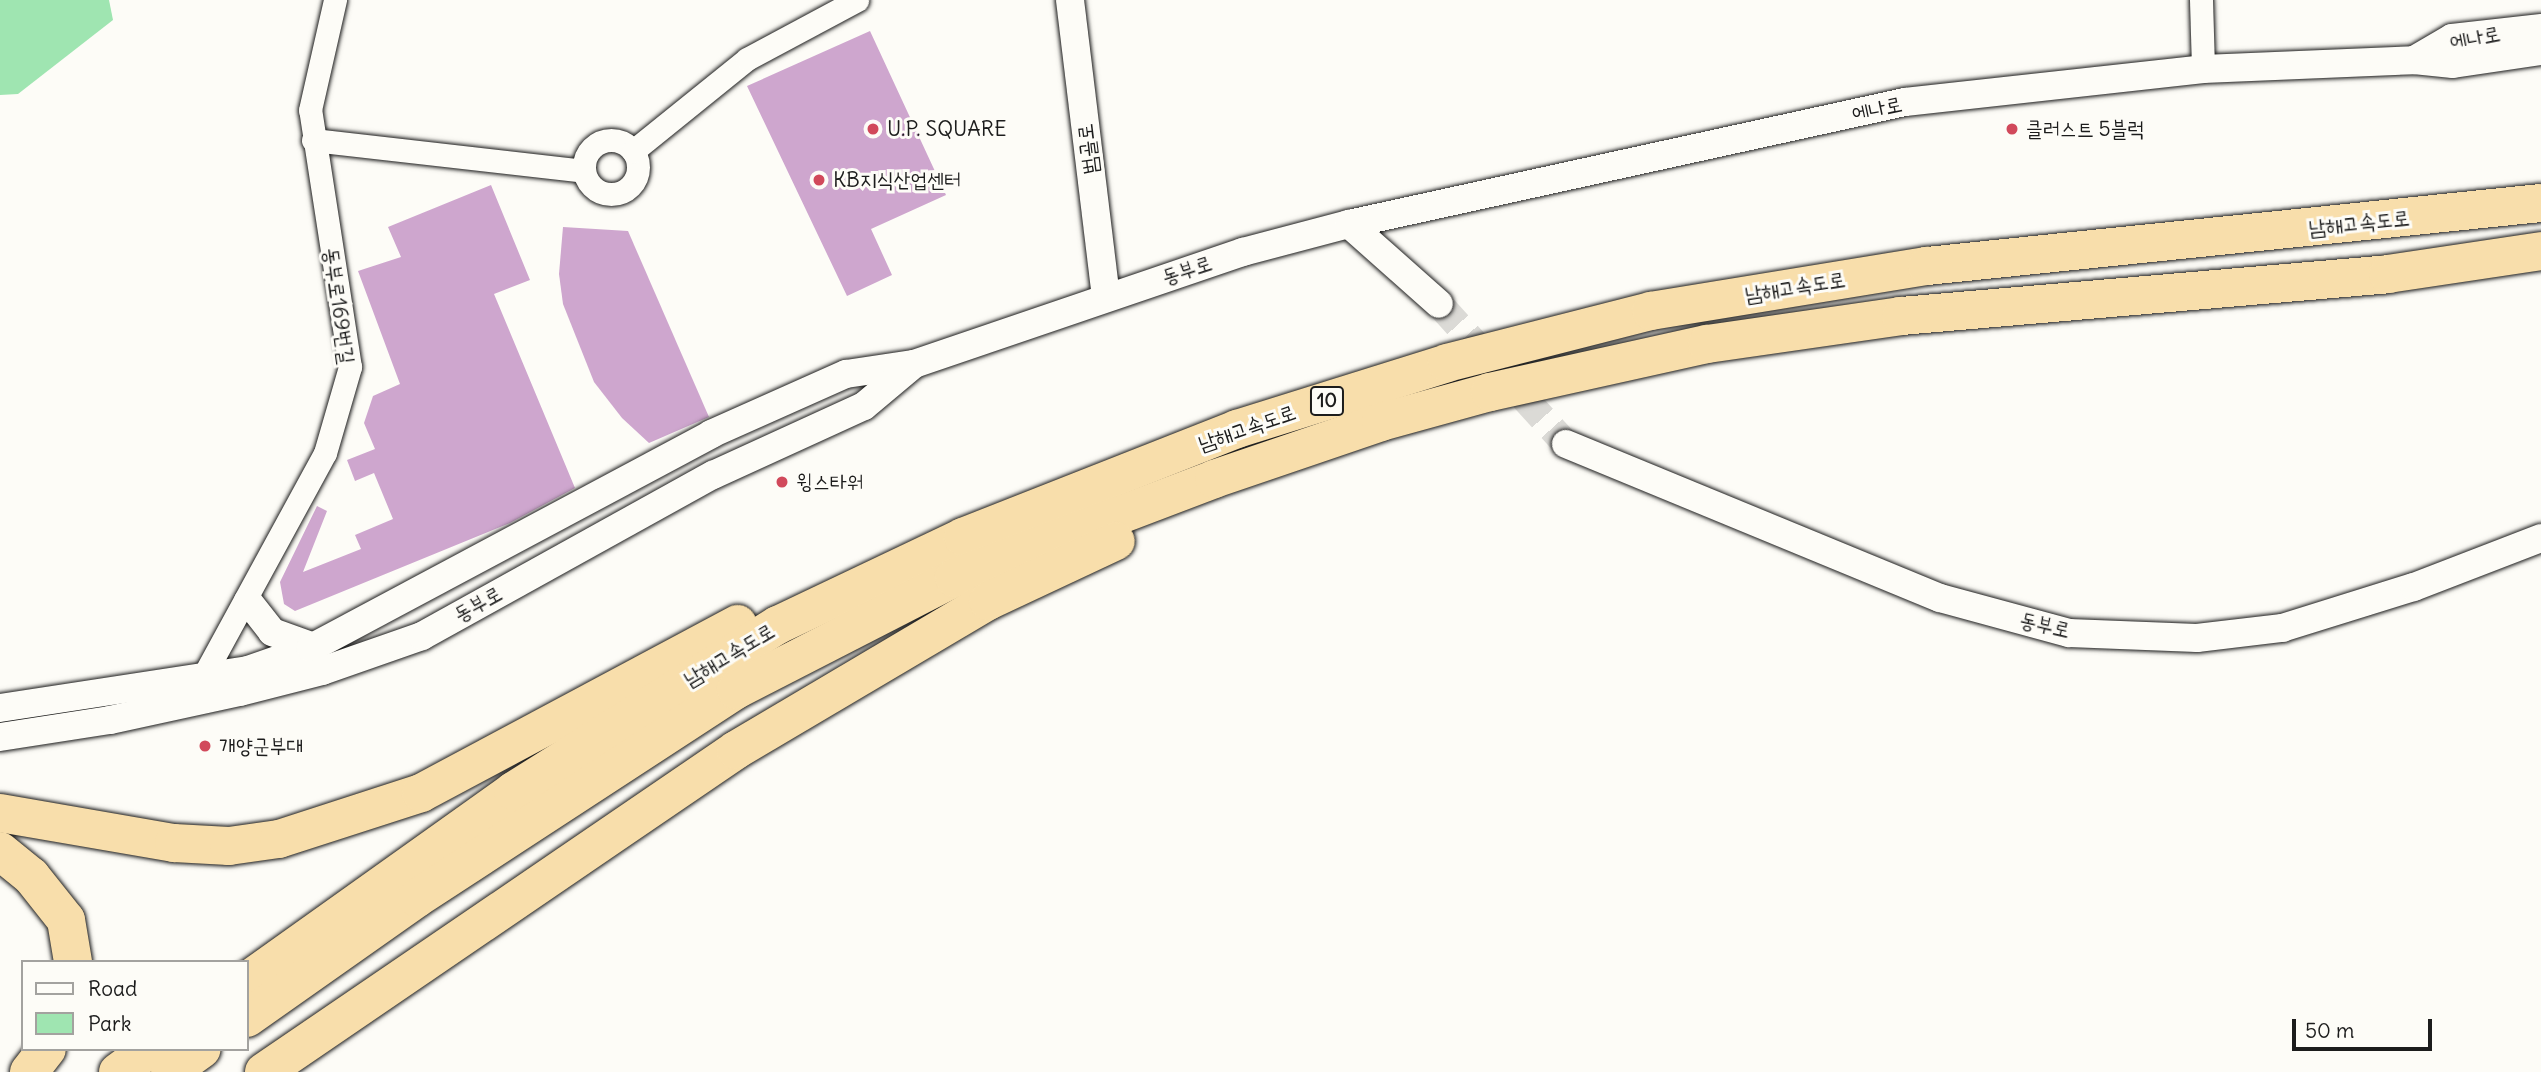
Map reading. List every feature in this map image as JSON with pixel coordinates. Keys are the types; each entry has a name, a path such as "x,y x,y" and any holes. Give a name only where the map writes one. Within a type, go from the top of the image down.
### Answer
{"highway":[{"name":"남해고속도로","path":"248,980 513,791 778,625 962,537 1237,429 1447,363 1651,311 1927,266 2541,203"},
{"name":"남해고속도로","path":"248,1017 417,898 736,690 954,578 1213,479 1381,422 1490,392 1721,342 1901,316 2388,274 2541,251"},
{"path":"264,1072 736,750 988,601 1105,546 1318,466 1381,422"},
{"path":"0,813 174,843 229,846 279,839 421,793 529,739 732,623 778,625"},
{"path":"0,851 38,883 66,920 73,960"},
{"path":"281,1072 388,988"},
{"path":"29,1072 45,1051"},
{"path":"118,1072 147,1051"},
{"path":"170,1072 199,1051"}],"street":[{"name":"동부로169번길","path":"187,704 248,601 325,453 350,367 310,110 335,0"},
{"path":"633,151 747,59 858,0"},
{"name":"범골로","path":"1070,0 1106,297"},
{"path":"2201,0 2203,69"},
{"name":"에나로","path":"2414,61 2452,38 2541,28"},
{"name":"에나로","path":"1349,224 1906,102 2203,69 2414,61 2453,64 2541,51"},
{"path":"313,140 584,171"},
{"path":"619,141 633,151 637,177 625,190 599,192 584,171 587,153 601,142 619,141"},
{"path":"1349,224 1439,304"},
{"name":"동부로","path":"0,708 248,670 314,647 711,434 846,374 914,364 1243,251 1349,224"},
{"name":"동부로","path":"0,737 187,704 321,671 422,636 713,475 864,406 914,364"},
{"name":"동부로","path":"1566,444 1940,598 2068,633 2197,638 2282,628 2414,587 2541,538"},
{"path":"248,601 272,632 314,647"}],"green space":[{"path":"0,0 109,0 113,20 18,94 0,95"}],"building":[{"path":"870,31 946,195 871,229 892,275 847,296 747,86"},
{"path":"491,185 530,280 494,294 575,488 510,523 295,611 284,604 280,582 317,506 327,511 303,572 361,549 355,535 393,519 374,473 355,481 347,460 375,449 364,423 373,396 400,384 358,271 401,257 388,227"},
{"path":"563,227 628,231 709,417 649,443 622,418 594,382 563,304 559,274"}],"tunnel":[{"path":"1439,304 1566,444"}],"place":[{"name":"U.P. SQUARE","path":"873,129"},
{"name":"클러스트 5블럭","path":"2012,129"},
{"name":"KB지식산업센터","path":"819,180"},
{"name":"윙스타워","path":"782,482"},
{"name":"개양군부대","path":"205,746"}]}
